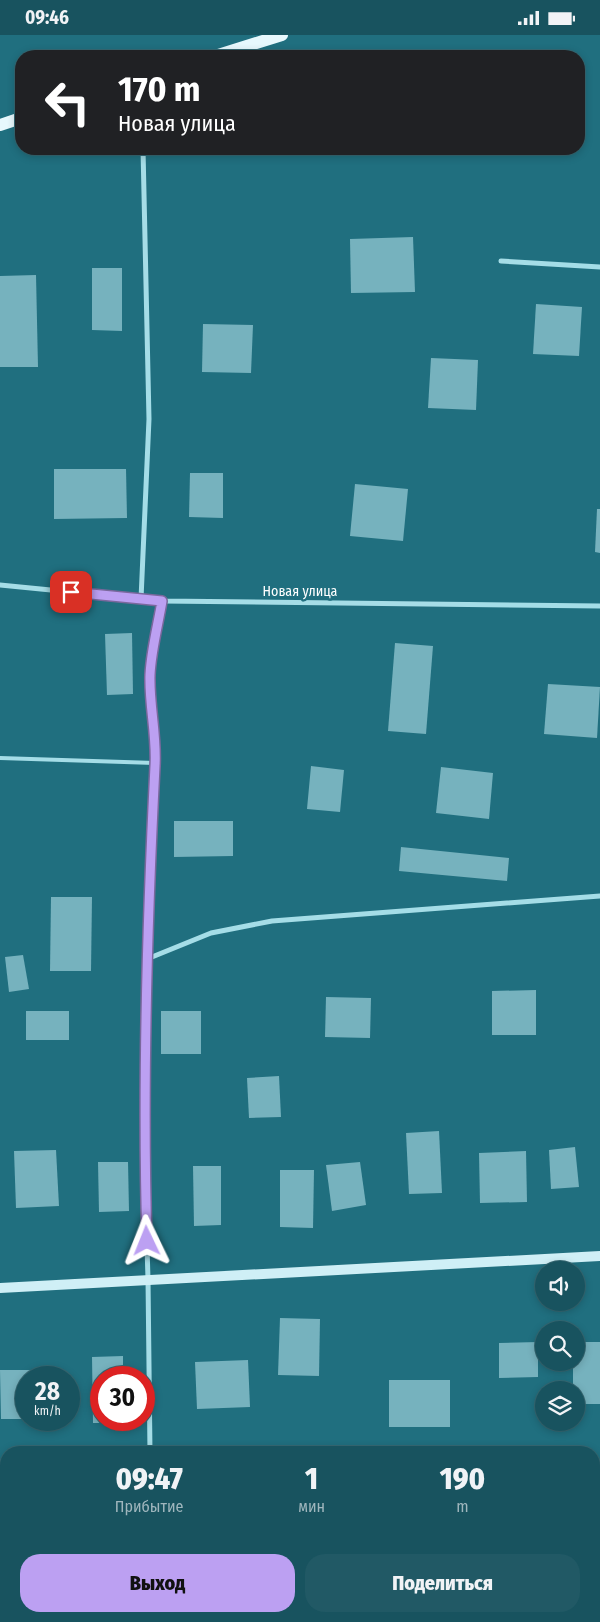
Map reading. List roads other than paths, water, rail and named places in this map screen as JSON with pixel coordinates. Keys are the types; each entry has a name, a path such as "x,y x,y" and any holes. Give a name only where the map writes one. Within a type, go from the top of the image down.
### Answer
{"main road":[{"path":"234,50 282,35"},
{"path":"0,125 15,120"}],"street":[{"path":"141,599 149,419 143,155"},
{"path":"501,261 600,267"},
{"name":"Новая улица","path":"0,585 162,601 600,606"},
{"path":"150,1446 144,1146 149,862 155,763 150,675 162,601"},
{"path":"147,959 210,933 272,921 600,896"},
{"path":"0,1288 600,1256"}],"lane":[{"path":"0,758 155,763"}]}
